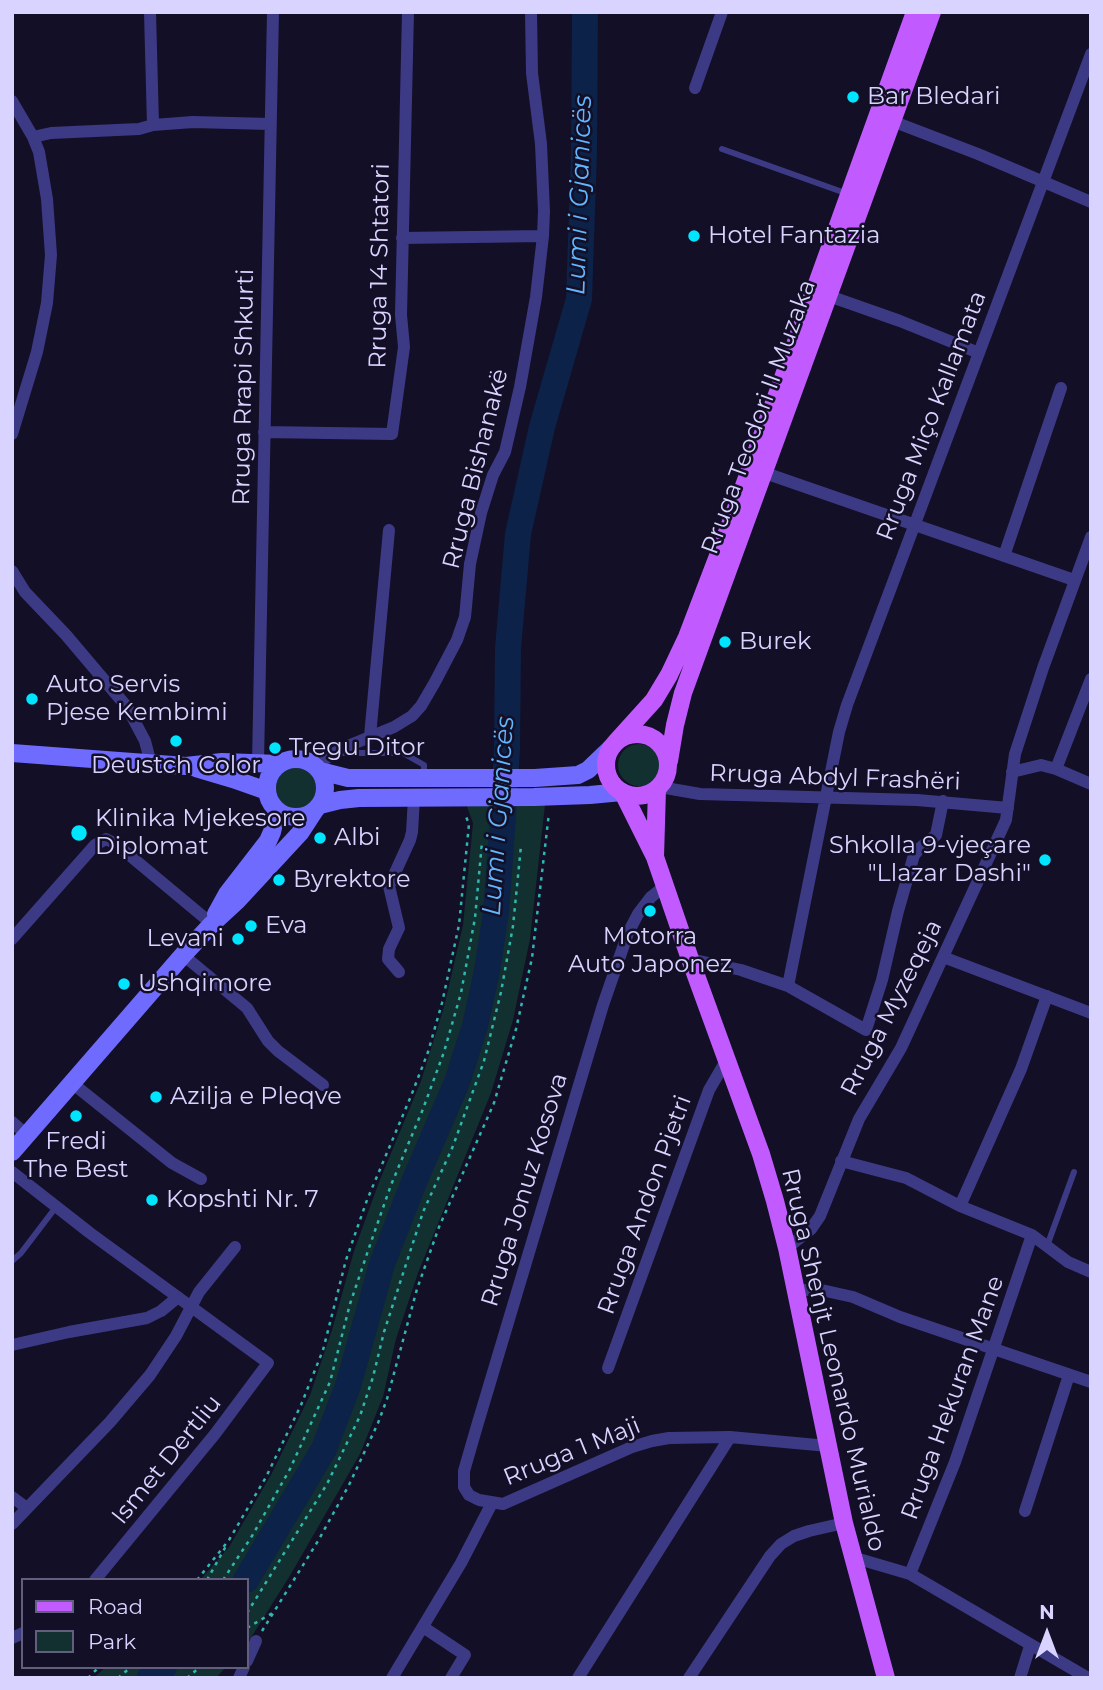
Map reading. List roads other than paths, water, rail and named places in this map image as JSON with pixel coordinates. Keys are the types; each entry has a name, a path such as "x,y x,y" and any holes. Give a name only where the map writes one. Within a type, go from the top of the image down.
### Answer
{"main road":[{"name":"Rruga Teodori II Muzaka","path":"614,745 654,700 687,637 915,12"},
{"name":"Rruga Teodori II Muzaka","path":"669,761 683,694 932,12"},
{"path":"614,745 607,759 606,770 613,784 629,795 641,796 659,788 668,772 669,761 663,747 648,736 630,734 614,745 589,770 578,775 479,779 348,778 298,759 285,761 275,768 268,779 267,791 270,802 277,810 296,818 340,800 542,797 622,792"},
{"path":"12,753 186,766 267,791"},
{"path":"186,766 210,762 280,764"},
{"path":"12,1152 183,955 300,833 324,799 326,784 318,768"},
{"name":"Rruga Shenjt Leonardo Murialdo","path":"655,857 659,788"},
{"name":"Rruga Shenjt Leonardo Murialdo","path":"622,792 655,857 761,1154 787,1248 852,1557 886,1678"},
{"path":"212,924 227,894 268,841 277,810"}],"street":[{"path":"150,12 153,125"},
{"name":"Rruga Rrapi Shkurti","path":"258,762 273,12"},
{"name":"Rruga 14 Shtatori","path":"264,432 392,434 404,347 401,315 408,12"},
{"name":"Rruga Bishanakë","path":"318,768 333,753 407,721 421,706 462,628 470,564 481,513 493,475 505,452 520,387 543,236 541,144 532,73 531,12"},
{"path":"695,88 722,12"},
{"name":"Rruga Miço Kallamata","path":"788,986 839,732 847,705 1091,54"},
{"path":"12,102 33,136 39,152 47,199 51,255 47,303 37,352 12,435"},
{"path":"892,121 1091,202"},
{"path":"33,136 139,129 153,125 193,122 270,124"},
{"path":"402,237 543,236"},
{"path":"829,296 979,353"},
{"path":"1003,556 1061,388"},
{"path":"765,473 1074,580"},
{"path":"370,736 389,530"},
{"name":"Rruga Myzeqeja","path":"787,1248 811,1229 820,1216 859,1119 901,1048 1006,820 1015,754 1091,537"},
{"path":"12,571 25,592 66,635 127,707 145,741 151,764"},
{"path":"1056,769 1091,679"},
{"path":"1013,772 1041,765 1091,783"},
{"name":"Rruga Abdyl Frashëri","path":"659,788 700,794 943,801 1008,808"},
{"path":"399,972 388,959 389,949 399,928 389,886 410,840 414,798"},
{"path":"690,959 741,970 788,986 866,1030 882,980 914,855 936,835 943,801"},
{"path":"12,939 95,845 106,839 116,844 212,924"},
{"name":"Rruga Jonuz Kosova","path":"492,1503 474,1498 466,1490 463,1482 467,1460 619,958 638,914 651,897 665,886"},
{"path":"183,955 247,1008 268,1041 278,1051 323,1086"},
{"path":"943,957 1091,1013"},
{"path":"960,1206 1021,1069 1047,996"},
{"name":"Rruga Andon Pjetri","path":"608,1368 709,1090 727,1059"},
{"path":"72,1083 173,1163 201,1179"},
{"path":"12,1122 27,1135"},
{"path":"841,1161 906,1178 960,1206 1032,1236 1068,1262 1091,1272"},
{"path":"12,1172 192,1306"},
{"name":"Rruga Hekuran Mane","path":"910,1574 955,1462 1032,1236"},
{"path":"12,1524 132,1397 176,1336 199,1292 235,1247"},
{"path":"796,1291 817,1289 853,1297 900,1317 1091,1382"},
{"path":"12,1345 147,1318 178,1297"},
{"name":"Ismet Dertliu","path":"97,1578 215,1434 268,1363 192,1306"},
{"path":"1025,1511 1069,1374"},
{"name":"Rruga 1 Maji","path":"392,1678 461,1563 492,1503 503,1504 645,1443 678,1437 730,1437 828,1446"},
{"path":"578,1678 730,1437"},
{"path":"12,1497 27,1508"},
{"path":"689,1678 770,1556 781,1544 794,1536 844,1523"},
{"path":"852,1557 910,1574 1087,1678"},
{"path":"423,1627 465,1656 451,1678"},
{"path":"248,1659 256,1641"},
{"path":"1020,1678 1030,1646"}],"lane":[{"path":"722,149 849,195"},
{"path":"333,753 403,753 424,765 424,779"},
{"path":"1046,1246 1074,1172"},
{"path":"12,1261 56,1207"}],"waterway":[{"name":"Lumi i Gjanicës","path":"247,1578 324,1449 348,1386 382,1264 457,1082 475,1026 487,971 496,912 502,831 507,749 508,648 518,534 542,427 579,299 585,12"},
{"name":"Lumi i Gjanicës","path":"150,1678 161,1669"}],"place":[{"name":"Bar Bledari","path":"853,97"},
{"name":"Hotel Fantazia","path":"694,236"},
{"name":"Burek","path":"725,642"},
{"name":"Auto Servis Pjese Kembimi","path":"32,699"},
{"name":"Deustch Color","path":"176,741"},
{"name":"Tregu Ditor","path":"275,748"},
{"name":"Klinika Mjekesore Diplomat","path":"79,833"},
{"name":"Albi","path":"320,838"},
{"name":"Shkolla 9-vjeçare \"Llazar Dashi\"","path":"1045,860"},
{"name":"Byrektore","path":"279,880"},
{"name":"Motorra Auto Japonez","path":"650,911"},
{"name":"Eva","path":"251,926"},
{"name":"Levani","path":"238,939"},
{"name":"Ushqimore","path":"124,984"},
{"name":"Azilja e Pleqve","path":"156,1097"},
{"name":"Fredi The Best","path":"76,1116"},
{"name":"Kopshti Nr. 7","path":"152,1200"}]}
